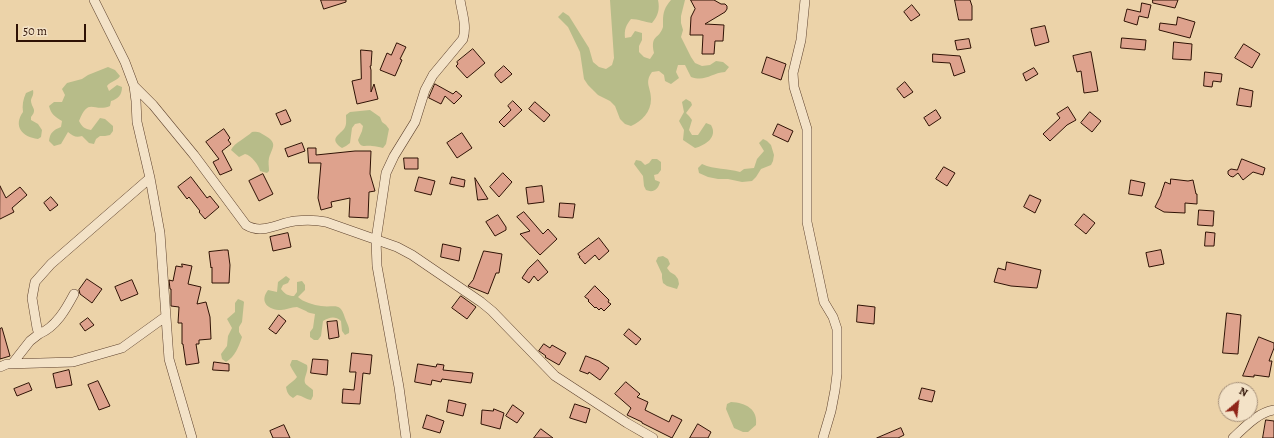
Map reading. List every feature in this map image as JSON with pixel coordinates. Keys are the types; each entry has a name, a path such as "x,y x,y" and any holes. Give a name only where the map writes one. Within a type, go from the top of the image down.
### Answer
{"street":[{"path":"94,0 125,62 134,86 137,122 150,178 160,234 169,359 192,438"},
{"path":"406,438 399,387 377,266 376,240 386,174 389,165 415,122 425,90 433,75 460,44 465,34 460,0"},
{"path":"805,0 801,40 794,73 794,87 807,129 807,222 824,302 833,317 837,329 837,374 835,390 831,411 823,438"},
{"path":"134,86 153,105 194,155 246,225 252,229 264,229 293,221 314,220 326,222 389,244 412,256 481,302 555,376 627,423 653,438"},
{"path":"39,334 32,298 35,282 51,264 150,178"},
{"path":"12,364 30,341 39,334 47,331 66,309 74,294"},
{"path":"0,367 7,364 73,362 122,348 165,317"},
{"path":"1233,438 1258,416 1274,410"}],"green space":[{"path":"610,0 658,0 658,12 652,23 631,19 625,30 625,38 631,37 635,31 642,33 639,52 644,57 650,59 654,53 654,40 663,27 663,15 667,5 671,0 685,0 681,16 683,30 681,37 691,57 695,63 702,66 710,65 716,61 723,62 729,67 725,72 705,78 696,78 691,77 685,65 678,65 676,72 679,78 671,84 665,81 664,75 659,71 652,72 648,79 651,104 648,112 635,124 631,126 625,124 620,119 615,106 610,101 598,95 584,79 580,52 568,27 558,17 563,12 569,16 589,48 593,62 599,67 606,69 612,65 614,58"},
{"path":"108,67 115,70 120,76 107,86 109,91 117,85 122,87 118,98 111,101 110,106 104,108 89,107 83,113 79,121 81,125 91,130 100,118 105,119 113,126 113,131 110,135 100,136 96,139 94,144 89,143 82,136 78,137 71,135 68,132 61,144 54,146 49,141 50,136 54,131 61,127 62,121 54,115 49,106 54,102 62,102 65,95 62,89 67,83 82,79"},
{"path":"33,90 31,103 34,112 31,120 38,124 42,130 41,137 38,139 28,136 19,126 20,117 23,112 25,95"},
{"path":"686,99 691,102 692,105 686,113 692,120 689,130 692,135 698,135 706,123 711,125 713,129 710,140 707,143 695,148 683,140 684,130 679,121 684,112 682,102"},
{"path":"370,110 380,117 382,122 389,129 386,144 383,148 360,145 358,140 363,126 360,123 355,124 352,128 350,143 342,148 338,145 335,140 345,127 346,115 350,112"},
{"path":"252,132 261,133 273,143 269,160 269,171 267,173 260,171 250,156 245,154 239,157 231,150"},
{"path":"763,139 771,145 774,155 773,161 771,165 761,169 752,181 742,182 728,179 718,179 699,173 698,168 702,164 740,172 744,169 754,168 757,159 764,151 759,143"},
{"path":"652,159 657,159 661,162 661,170 658,174 654,175 655,180 660,182 659,185 655,190 651,191 646,190 643,176 634,164 636,160 641,161 645,165"},
{"path":"663,256 668,259 670,264 667,268 678,279 679,284 677,289 663,283 662,274 656,261 658,257"},
{"path":"286,276 290,279 281,289 284,292 288,295 294,296 297,292 297,282 302,281 305,285 305,290 298,297 315,305 339,307 349,327 349,333 345,335 342,331 341,321 337,318 330,318 323,321 321,336 318,340 314,340 310,337 310,332 313,328 315,314 297,307 285,310 276,310 269,307 265,302 265,294 268,290 277,292 278,282"},
{"path":"238,299 244,302 242,322 239,327 239,332 242,337 238,348 226,362 222,359 221,354 227,346 228,336 232,328 227,319 235,312 235,303"},
{"path":"292,360 297,360 307,365 305,381 306,384 313,390 311,400 297,395 293,398 287,392 286,387 297,377 290,365"},
{"path":"731,402 746,405 753,411 756,419 756,425 748,432 743,432 734,428 726,409 727,404"}],"building":[{"path":"321,0 346,0 346,2 324,9"},
{"path":"691,0 714,0 727,6 725,12 705,24 724,25 723,41 715,41 714,54 702,54 703,35 690,35 691,17 695,9"},
{"path":"955,0 970,0 972,6 972,20 959,20"},
{"path":"1153,0 1178,0 1175,8 1153,3"},
{"path":"1142,3 1151,5 1148,18 1139,16 1137,25 1124,21 1127,9 1140,12"},
{"path":"912,5 920,15 911,21 904,12"},
{"path":"1178,17 1195,22 1190,38 1159,30 1160,23 1176,25"},
{"path":"1045,26 1049,42 1035,46 1031,29"},
{"path":"1122,38 1146,40 1145,50 1121,48"},
{"path":"969,39 971,48 957,50 955,41"},
{"path":"1174,42 1192,44 1191,60 1173,59"},
{"path":"397,43 406,47 400,59 402,60 395,76 380,70 387,53 391,55"},
{"path":"1244,44 1260,54 1252,68 1235,58"},
{"path":"473,49 485,63 467,78 456,66 458,64 457,62"},
{"path":"361,50 372,51 370,66 371,92 374,84 378,99 357,104 352,81 361,79"},
{"path":"1091,52 1098,91 1084,93 1081,71 1077,72 1073,56"},
{"path":"933,54 960,56 965,72 954,76 950,63 933,62"},
{"path":"767,57 786,64 781,80 762,73"},
{"path":"504,66 512,74 501,83 495,74"},
{"path":"1034,68 1038,74 1026,81 1023,74"},
{"path":"1205,72 1222,74 1221,82 1213,81 1212,87 1204,86"},
{"path":"905,82 913,92 904,98 897,89"},
{"path":"435,84 453,94 456,91 462,96 454,104 445,96 441,104 429,98"},
{"path":"1240,88 1253,91 1251,107 1237,105"},
{"path":"513,101 522,110 504,127 499,122 511,110 508,106"},
{"path":"535,102 550,115 544,122 529,109"},
{"path":"1068,107 1076,120 1067,125 1050,141 1043,134 1060,118 1057,114"},
{"path":"286,110 291,121 281,125 276,114"},
{"path":"936,110 941,118 929,126 924,118"},
{"path":"1090,112 1101,121 1092,132 1081,123"},
{"path":"778,124 793,131 788,142 773,135"},
{"path":"224,129 230,138 228,140 231,144 222,151 232,170 220,175 213,162 219,159 206,142"},
{"path":"462,133 472,148 457,158 447,143"},
{"path":"302,143 305,151 288,157 285,149"},
{"path":"308,148 316,148 316,155 371,151 370,174 375,191 369,192 368,218 349,217 350,198 331,202 332,207 321,210 318,198 321,163 309,163"},
{"path":"404,158 418,158 418,169 405,169"},
{"path":"1242,159 1265,168 1263,175 1253,172 1243,180 1238,173 1233,177 1230,176 1228,171 1231,169 1237,170"},
{"path":"944,167 955,173 947,186 936,179"},
{"path":"503,173 512,182 499,197 490,187"},
{"path":"263,174 273,194 259,201 249,181"},
{"path":"191,177 207,198 210,196 219,207 205,219 189,197 187,199 178,187"},
{"path":"419,177 435,181 431,195 415,191"},
{"path":"452,177 465,180 464,187 450,184"},
{"path":"475,178 488,199 478,200"},
{"path":"1171,179 1188,181 1193,180 1197,194 1197,204 1185,203 1185,213 1164,212 1155,207 1165,182 1170,184"},
{"path":"1131,180 1145,183 1142,196 1129,194"},
{"path":"0,186 6,198 20,187 27,195 12,208 14,212 0,219"},
{"path":"542,186 544,202 528,204 526,188"},
{"path":"1030,195 1041,200 1035,213 1024,207"},
{"path":"51,197 58,205 50,211 44,203"},
{"path":"560,203 575,204 573,218 559,217"},
{"path":"1199,210 1214,211 1213,226 1198,225"},
{"path":"524,212 543,234 548,229 557,239 540,255 520,234 530,231 517,217"},
{"path":"1084,214 1095,223 1086,234 1075,225"},
{"path":"498,215 506,227 506,230 495,236 486,222"},
{"path":"1206,232 1215,233 1214,246 1205,246"},
{"path":"288,233 291,247 273,251 270,237"},
{"path":"599,238 609,251 599,260 595,255 585,264 578,254"},
{"path":"443,244 461,248 459,261 441,257"},
{"path":"228,250 230,265 229,283 212,283 212,267 211,268 209,252"},
{"path":"1161,250 1164,264 1149,267 1146,253"},
{"path":"484,251 502,254 499,273 496,273 488,294 468,286 473,280"},
{"path":"538,260 548,272 538,281 534,276 529,283 522,278 528,269"},
{"path":"1007,262 1041,270 1037,288 1011,286 994,282 998,268 1005,270"},
{"path":"182,264 192,266 188,284 201,287 197,304 206,302 210,317 211,339 199,340 199,344 196,344 199,363 186,365 182,344 182,323 178,323 179,307 171,306 171,289 169,280 173,281 176,266 182,267"},
{"path":"87,279 102,289 92,303 80,294 79,290"},
{"path":"132,280 138,294 121,301 115,287"},
{"path":"595,286 611,304 604,311 601,308 599,310 596,307 595,308 585,297"},
{"path":"461,296 476,307 467,319 452,308"},
{"path":"858,305 875,307 874,324 857,322"},
{"path":"1227,313 1241,315 1238,354 1223,353"},
{"path":"279,315 286,321 276,334 269,329"},
{"path":"88,318 94,325 85,331 80,324"},
{"path":"337,321 339,337 329,339 327,322"},
{"path":"2,328 10,356 0,359 0,329"},
{"path":"629,329 641,339 636,345 624,335"},
{"path":"1259,337 1274,343 1274,348 1269,361 1272,361 1269,377 1254,375 1254,377 1243,376"},
{"path":"544,344 550,348 552,345 566,353 559,365 545,357 546,356 539,351"},
{"path":"352,353 372,355 370,374 363,373 360,404 342,403 343,389 354,390 356,372 350,372"},
{"path":"586,356 599,361 609,368 600,380 589,372 588,374 580,371"},
{"path":"313,359 328,360 327,375 311,373"},
{"path":"214,362 229,364 229,371 213,370"},
{"path":"418,364 436,367 437,364 444,365 443,370 473,373 471,383 442,379 441,382 432,380 431,385 415,382"},
{"path":"69,370 72,385 56,388 53,374"},
{"path":"98,381 110,406 99,410 88,385"},
{"path":"626,382 640,394 637,397 648,402 645,410 669,422 672,415 682,420 672,438 627,415 631,408 615,394"},
{"path":"29,383 32,390 17,396 14,389"},
{"path":"922,388 935,391 932,402 919,399"},
{"path":"449,400 466,404 463,416 447,412"},
{"path":"575,404 590,409 586,423 570,418"},
{"path":"513,405 524,413 517,423 506,416"},
{"path":"494,409 504,413 500,429 481,424 482,410 493,411"},
{"path":"427,415 444,421 440,433 423,428"},
{"path":"1266,420 1274,421 1274,438 1263,438"},
{"path":"698,424 711,432 708,438 690,438"},
{"path":"284,425 290,438 273,438 270,431"},
{"path":"901,428 904,435 898,438 877,438"},
{"path":"541,429 553,438 534,438"}]}
